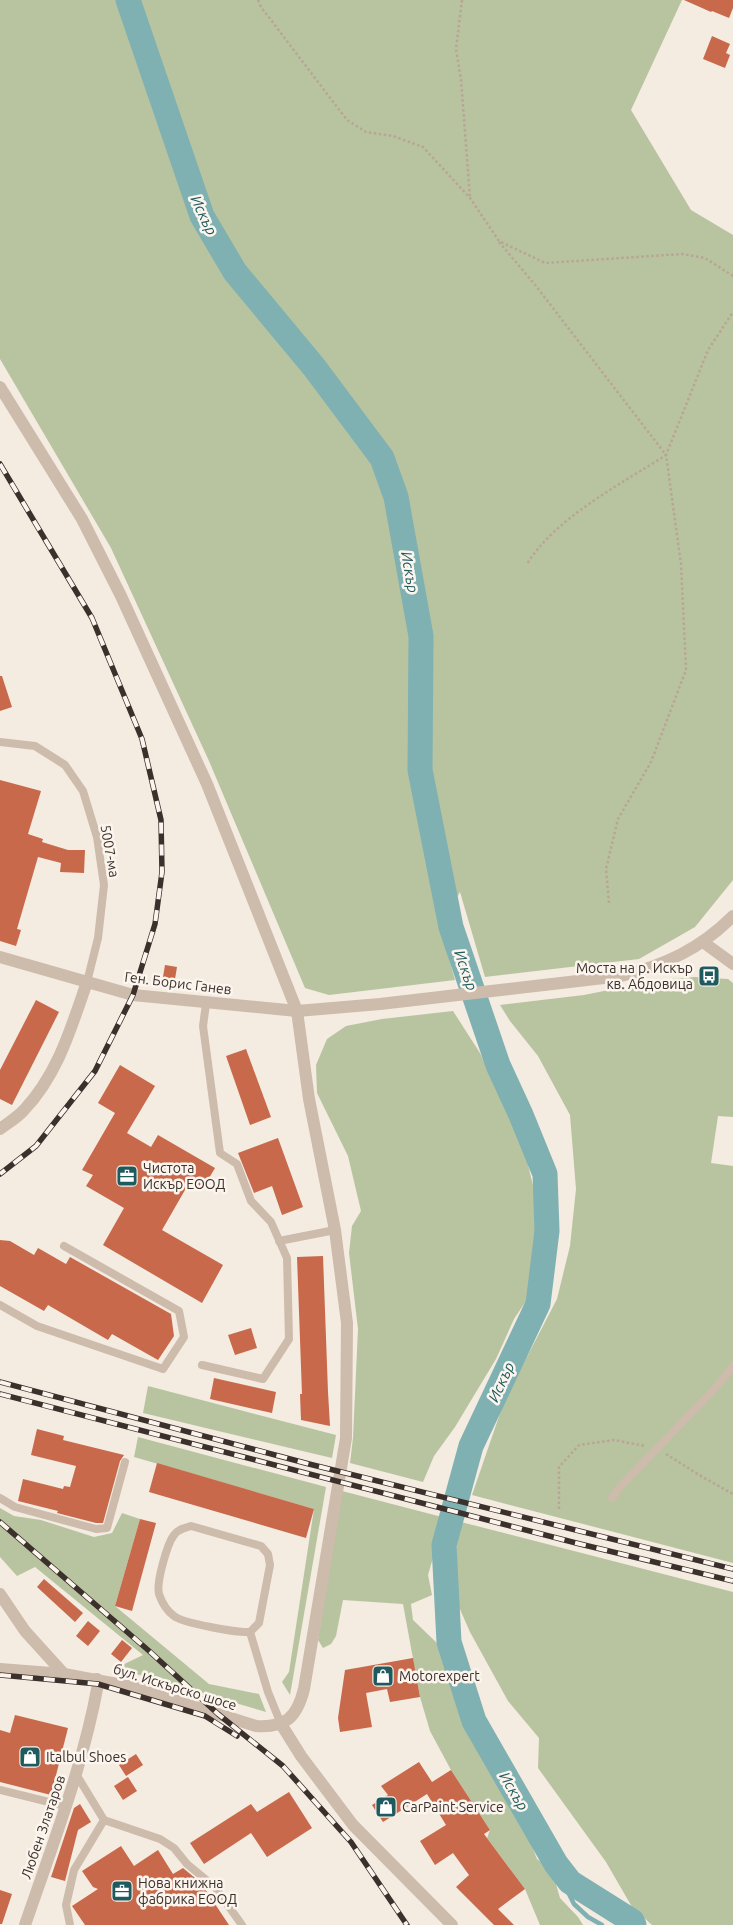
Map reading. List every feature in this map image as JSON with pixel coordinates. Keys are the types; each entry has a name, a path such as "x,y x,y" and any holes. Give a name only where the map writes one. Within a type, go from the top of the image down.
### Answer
{"street":[{"path":"0,387 82,519 121,596 207,784 297,1011 309,1099 334,1230 347,1323 346,1438 304,1689 300,1704 292,1717 281,1724 301,1756 353,1825 452,1925"},
{"name":"Ген. Борис Ганев","path":"0,957 133,995 206,1004 297,1011 380,1004 621,976 652,968 679,956 703,942 733,916"},
{"path":"703,942 733,964"},
{"path":"0,1129 23,1112 48,1082 66,1044 87,982"},
{"path":"0,1594 25,1630 64,1674"},
{"name":"бул. Искърско шосе","path":"0,1669 64,1674 97,1679 133,1687 256,1726 268,1727 281,1724"},
{"name":"Любен Златаров","path":"25,1925 76,1774 89,1727 98,1684 97,1679"}],"lane":[{"name":"5007-ма","path":"0,742 35,746 65,765 83,791 97,837 104,885 98,938 87,982"},
{"path":"202,1365 263,1379 289,1339 286,1258 271,1222 251,1201 237,1164 220,1153 203,1026 206,1004"},
{"path":"279,1241 334,1230"},
{"path":"0,1305 37,1326 163,1369 184,1337 179,1311 64,1246"},
{"path":"612,1498 619,1488 718,1385 733,1366"},
{"path":"0,1498 15,1507 96,1529 107,1528 125,1462"},
{"path":"191,1526 260,1546 268,1554 270,1566 260,1623 250,1632 237,1633 176,1618 165,1607 159,1593 159,1575 174,1535 181,1529 191,1526"},
{"path":"250,1632 268,1692 281,1724"},
{"path":"76,1774 104,1820 160,1839 174,1848 187,1864 215,1887 242,1925"},
{"path":"0,1790 66,1806"},
{"path":"70,1925 66,1904 74,1870 104,1820"}],"path":[{"path":"258,0 261,7 347,120 366,132 393,136 423,147 470,198 499,241 666,455"},
{"path":"462,0 456,49 461,80 470,198"},
{"path":"499,241 545,263 682,254 705,258 733,276"},
{"path":"609,903 606,869 618,819 652,762 686,670 681,564 666,455 708,350 733,312"},
{"path":"527,564 533,553 565,520 666,455"}],"green space":[{"path":"0,0 682,0 631,110 691,210 733,235 733,880 695,927 639,959 485,977 460,892 440,927 455,980 329,995 305,988 209,761 111,548 0,359"},
{"path":"695,977 728,979 733,983 733,1117 718,1116 711,1163 733,1166 733,1563 472,1495 505,1399 557,1299 570,1246 576,1189 570,1115 538,1056 510,1021 500,1005 584,995 659,980"},
{"path":"453,1011 480,1053 524,1148 540,1215 528,1298 514,1319 496,1359 455,1427 434,1456 423,1482 350,1463 353,1438 358,1329 349,1253 352,1226 361,1211 348,1156 317,1093 316,1065 327,1039 346,1026 382,1019"},
{"path":"148,1386 336,1435 332,1458 143,1413"},
{"path":"138,1437 326,1487 290,1695 282,1682 289,1672 314,1509 134,1457"},
{"path":"342,1491 442,1517 441,1530 428,1575 432,1595 411,1604 413,1620 437,1643 462,1714 524,1826 537,1859 552,1870 560,1898 583,1925 540,1925 525,1889 487,1838 490,1830 451,1770 430,1731 420,1697 403,1604 343,1600 336,1636 331,1644 323,1648 318,1640"},
{"path":"0,1508 14,1516 41,1520 94,1537 112,1533 122,1513 140,1519 115,1606 209,1684 259,1694 266,1712 116,1668 143,1655 35,1567 17,1576 0,1557"},
{"path":"461,1522 733,1592 733,1925 652,1925 632,1907 606,1862 538,1768 539,1738 508,1701 470,1632 455,1598 452,1570"}],"building":[{"path":"684,0 733,0 733,8 729,18"},
{"path":"712,36 730,44 726,53 730,55 725,68 703,59"},
{"path":"0,676 2,676 12,707 0,711"},
{"path":"0,780 41,791 28,834 43,839 42,842 68,850 85,850 84,873 60,872 61,863 38,857 17,929 21,930 16,946 0,941"},
{"path":"165,965 177,967 175,979 163,977"},
{"path":"36,1000 59,1012 12,1105 0,1099 0,1070"},
{"path":"246,1049 271,1117 250,1125 226,1056"},
{"path":"120,1065 155,1086 127,1133 151,1147 158,1135 215,1168 202,1190 189,1183 162,1230 223,1265 202,1303 103,1245 124,1208 86,1186 93,1175 82,1170 115,1113 98,1103"},
{"path":"278,1138 303,1207 282,1215 272,1186 254,1193 238,1153"},
{"path":"0,1240 10,1241 34,1255 38,1248 66,1264 70,1257 171,1314 174,1336 158,1360 112,1334 108,1340 48,1305 44,1311 0,1286"},
{"path":"323,1256 330,1426 301,1420 300,1394 302,1394 297,1257"},
{"path":"251,1328 257,1348 235,1355 228,1335"},
{"path":"214,1378 276,1392 272,1413 210,1399"},
{"path":"37,1429 64,1436 63,1440 124,1455 120,1461 103,1523 57,1513 58,1511 18,1501 23,1479 63,1489 64,1486 70,1487 76,1466 31,1455"},
{"path":"157,1463 314,1509 306,1538 149,1492"},
{"path":"140,1519 156,1523 132,1611 115,1606"},
{"path":"44,1579 83,1613 75,1622 37,1587"},
{"path":"88,1621 100,1631 88,1646 76,1636"},
{"path":"122,1640 132,1648 121,1662 111,1654"},
{"path":"413,1658 420,1697 390,1702 387,1689 366,1693 372,1727 340,1732 338,1718 345,1670"},
{"name":"Italbul Shoes","path":"15,1715 68,1728 51,1795 0,1782 0,1730 10,1733"},
{"path":"136,1754 143,1765 126,1776 119,1765"},
{"path":"419,1762 432,1782 451,1770 490,1830 484,1834 525,1889 498,1909 514,1925 494,1925 456,1887 469,1875 453,1853 435,1865 420,1841 446,1825 427,1794 383,1822 372,1805 388,1795 381,1786"},
{"path":"128,1777 137,1791 123,1800 114,1786"},
{"path":"289,1792 312,1828 267,1857 251,1833 204,1864 190,1843 251,1804 257,1812"},
{"path":"80,1804 91,1822 78,1830 65,1881 51,1877 74,1808"},
{"name":"Нова книжна фабрика ЕООД","path":"121,1846 134,1866 158,1850 173,1874 183,1868 201,1883 229,1925 85,1925 72,1906 98,1889 93,1887 82,1871"},
{"path":"0,1890 12,1894 2,1924 0,1924"}],"waterway":[{"name":"Искър","path":"128,0 202,216 235,272 314,367 382,458 396,497 421,636 420,770 451,927 498,1065 545,1174 547,1231 538,1304 471,1446 444,1545 449,1642 474,1721 556,1864 570,1882 632,1921 634,1925"},
{"path":"560,1870 574,1904 588,1917 602,1925"},
{"name":"Искър","path":"632,1921 638,1925"}],"railway":[{"path":"0,464 92,618 142,739 161,820 162,872 155,924 133,995 95,1071 36,1146 0,1174"},
{"path":"0,1382 309,1464 733,1569"},
{"path":"0,1394 580,1544 733,1581"},
{"path":"0,1522 148,1650 218,1714 283,1766 351,1842 407,1925"},
{"path":"0,1675 98,1684 205,1716 237,1736"}],"place":[{"name":"Моста на р. Искър кв. Абдовица","path":"709,976"},
{"name":"Чистота Искър ЕООД","path":"127,1176"},
{"name":"Motorexpert","path":"383,1676"},
{"name":"Italbul Shoes","path":"30,1757"},
{"name":"CarPaint Service","path":"386,1807"},
{"name":"Нова книжна фабрика ЕООД","path":"122,1891"}]}
